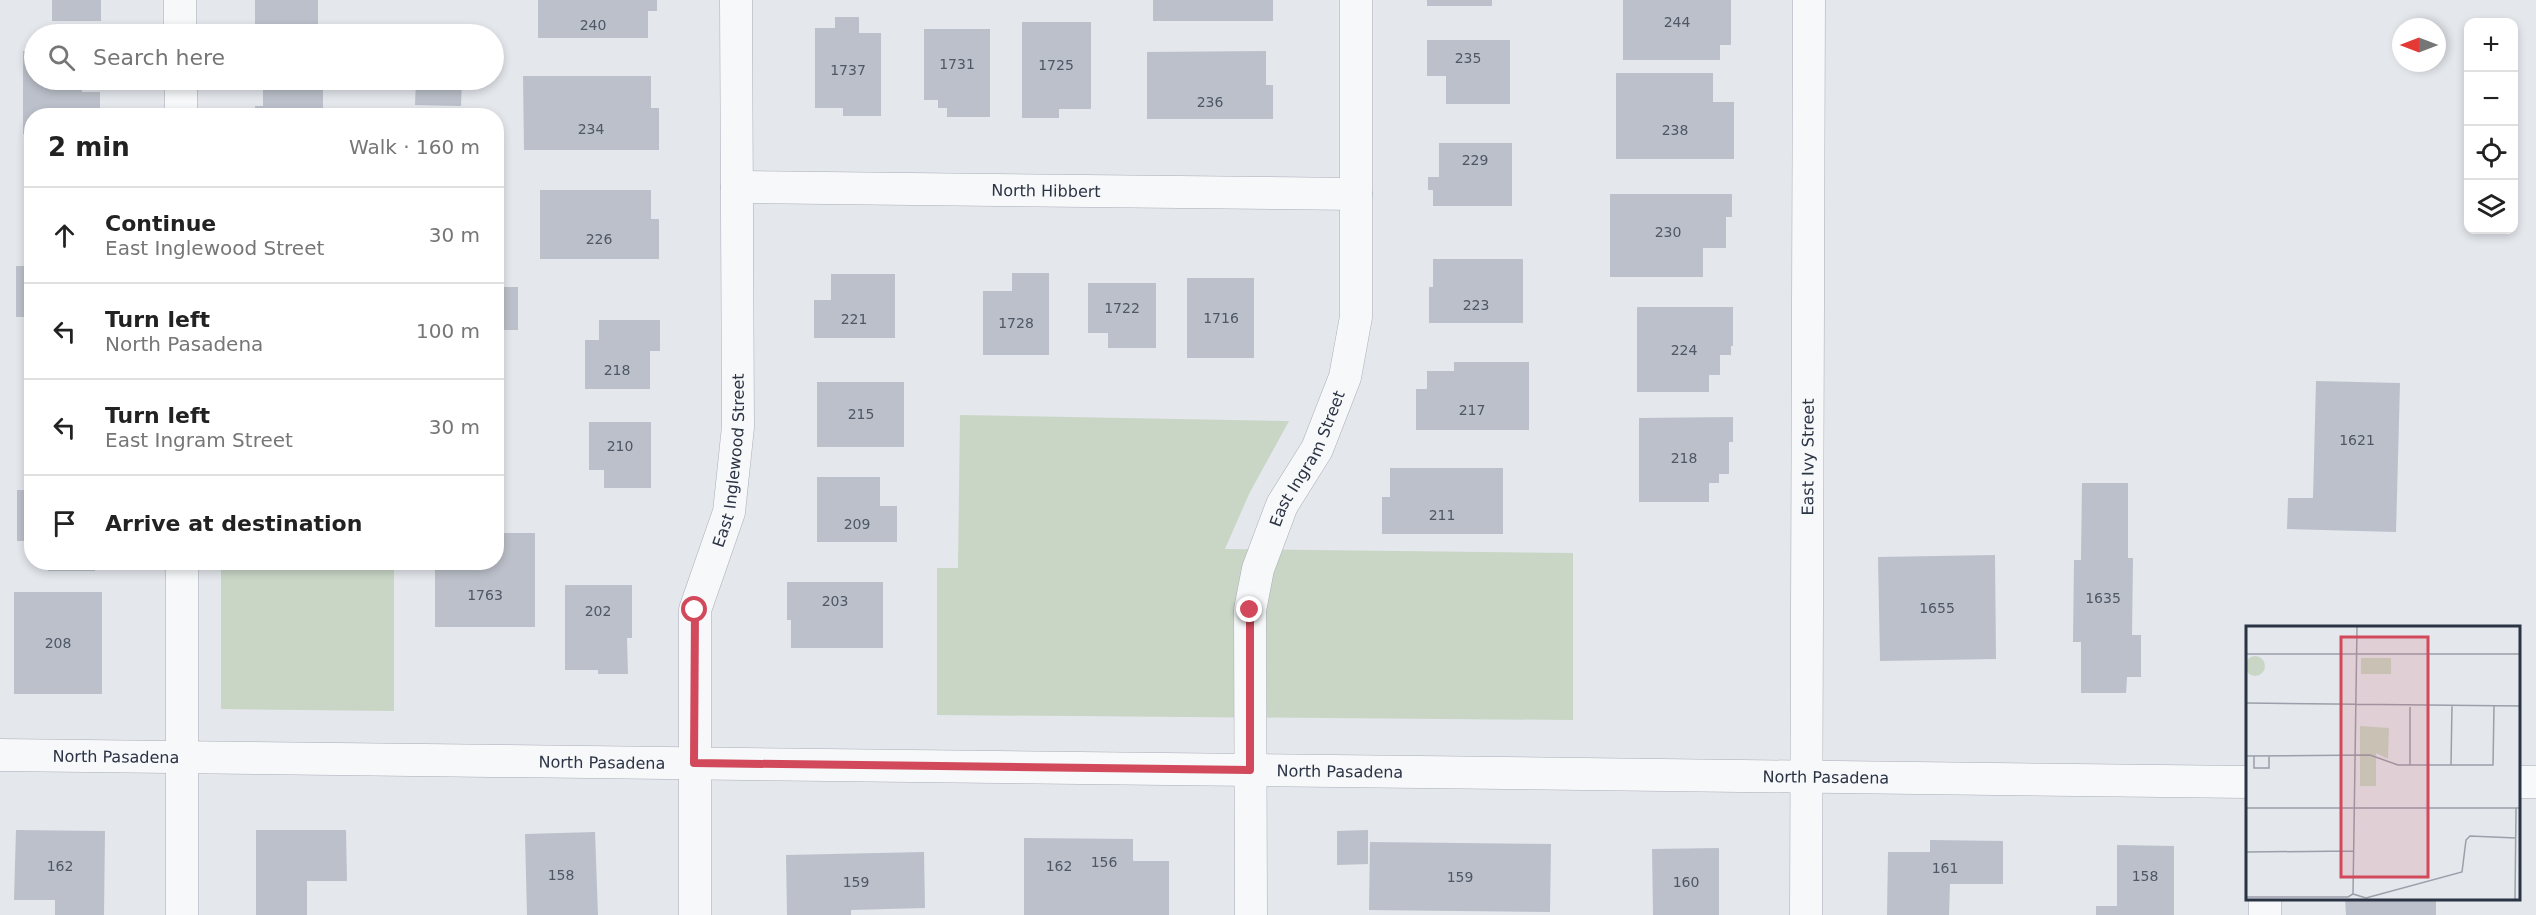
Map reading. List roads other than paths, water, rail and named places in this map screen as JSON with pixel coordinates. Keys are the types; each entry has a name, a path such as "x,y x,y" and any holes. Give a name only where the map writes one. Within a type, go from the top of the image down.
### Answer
{"street":[{"path":"180,0 180,24"},
{"name":"East Inglewood Street","path":"695,915 695,610 729,512 738,427 736,0"},
{"name":"East Ingram Street","path":"1251,915 1250,610 1258,569 1282,505 1317,449 1345,377 1356,317 1356,0"},
{"name":"East Ivy Street","path":"1806,915 1809,0"},
{"path":"181,90 181,108"},
{"name":"North Hibbert","path":"737,187 1356,194"},
{"path":"182,570 182,915"},
{"name":"North Pasadena","path":"0,755 2246,782"}]}
